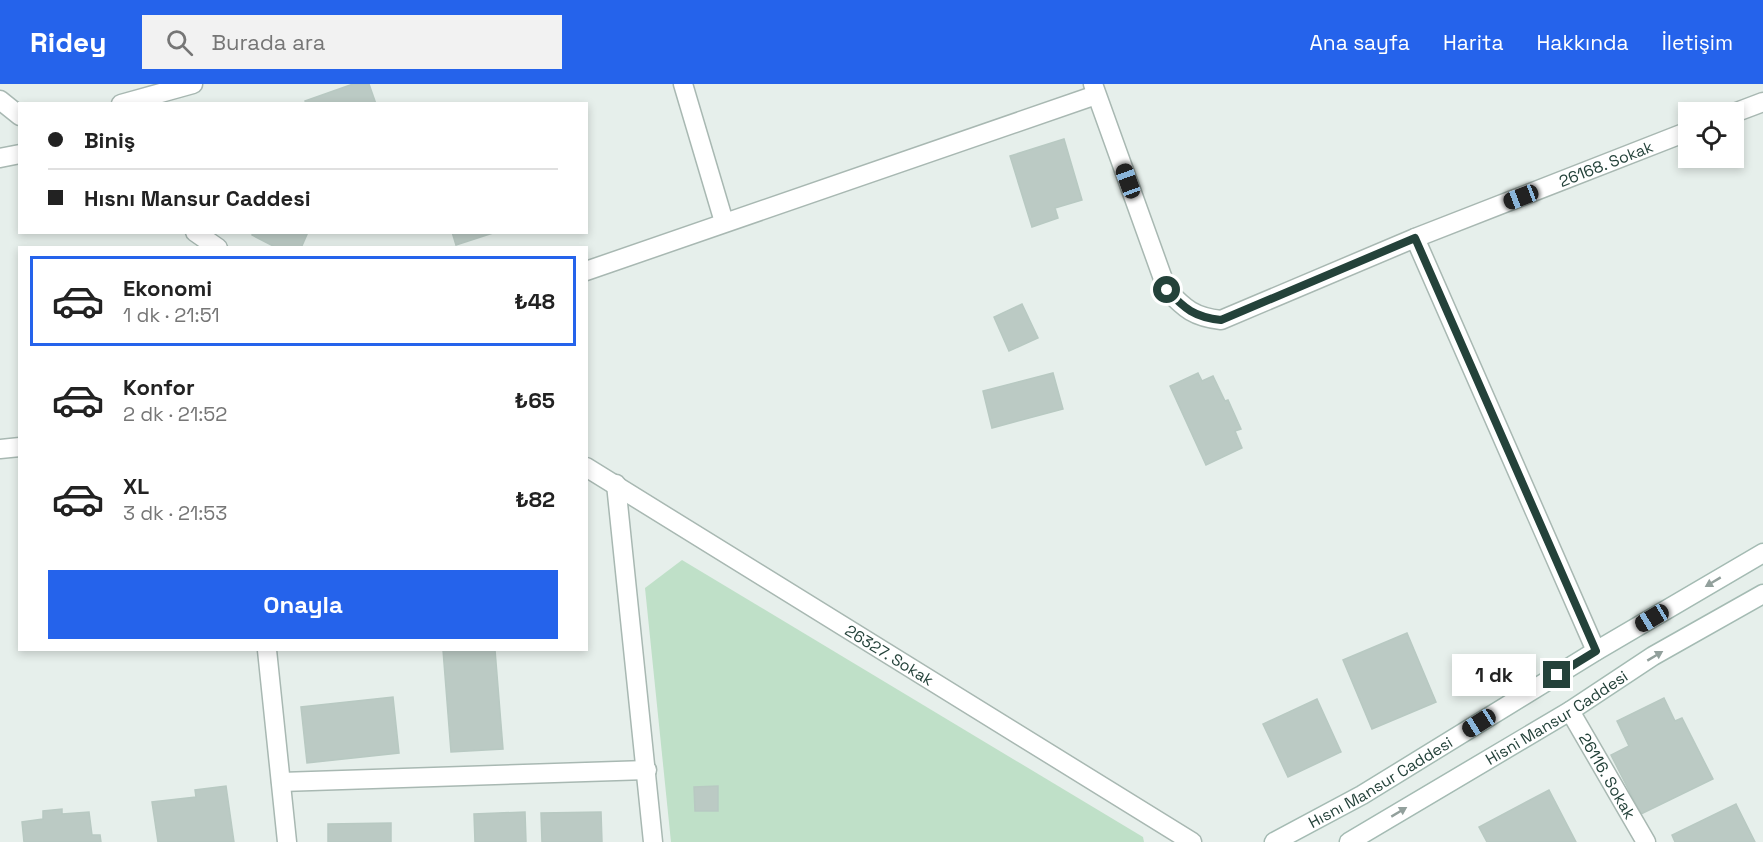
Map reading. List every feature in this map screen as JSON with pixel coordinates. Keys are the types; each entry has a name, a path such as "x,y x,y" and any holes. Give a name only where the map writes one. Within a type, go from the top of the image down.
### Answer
{"street":[{"path":"128,102 193,84"},
{"path":"683,84 724,222"},
{"path":"588,270 1094,89"},
{"name":"26168. Sokak","path":"1094,89 1167,290 1185,309 1204,318 1221,320 1415,238 1678,135"},
{"path":"0,100 18,114"},
{"path":"1744,109 1763,102"},
{"path":"0,158 18,154"},
{"path":"198,234 215,246"},
{"path":"1415,238 1596,651"},
{"path":"0,449 18,447"},
{"name":"26327. Sokak","path":"588,468 1192,842"},
{"path":"616,484 653,842"},
{"name":"Hısnı Mansur Caddesi","path":"1274,842 1362,795 1596,651 1763,553"},
{"name":"Hisni Mansur Caddesi","path":"1348,842 1570,711 1653,656 1763,594"},
{"path":"267,651 287,842"},
{"name":"26116. Sokak","path":"1570,711 1646,842"},
{"path":"281,782 646,770"}],"green space":[{"path":"682,560 1143,837 1144,842 671,842 645,588"}],"building":[{"path":"353,84 369,84 375,102 305,102"},
{"path":"1064,139 1082,200 1055,208 1058,218 1032,227 1010,156"},
{"path":"307,234 302,246 273,246 252,235"},
{"path":"453,234 490,234 456,245"},
{"path":"1022,304 1038,338 1009,351 994,317"},
{"path":"1053,373 1063,409 992,428 983,391"},
{"path":"1198,373 1202,381 1213,376 1225,401 1228,400 1241,429 1235,431 1242,448 1206,465 1170,386"},
{"path":"1407,633 1436,702 1372,729 1343,660"},
{"path":"443,651 495,651 503,749 451,752"},
{"path":"393,697 399,753 307,763 301,707"},
{"path":"1664,698 1675,721 1682,718 1713,779 1641,814 1611,755 1629,746 1617,721"},
{"path":"1317,699 1341,752 1288,777 1263,724"},
{"path":"226,786 234,842 158,842 152,802 196,797 195,790"},
{"path":"718,786 718,811 695,811 694,787"},
{"path":"1549,790 1576,842 1487,842 1479,827"},
{"path":"1736,804 1755,842 1675,842 1672,835"},
{"path":"62,809 62,814 89,812 92,835 100,835 101,842 24,842 22,822 43,819 43,811"},
{"path":"525,812 526,842 475,842 474,814"},
{"path":"601,812 602,842 542,842 541,813"},
{"path":"391,823 391,842 328,842 328,824"}],"route":[{"path":"1167,290 1185,309 1204,318 1221,320 1415,238 1596,651 1557,675"}]}
